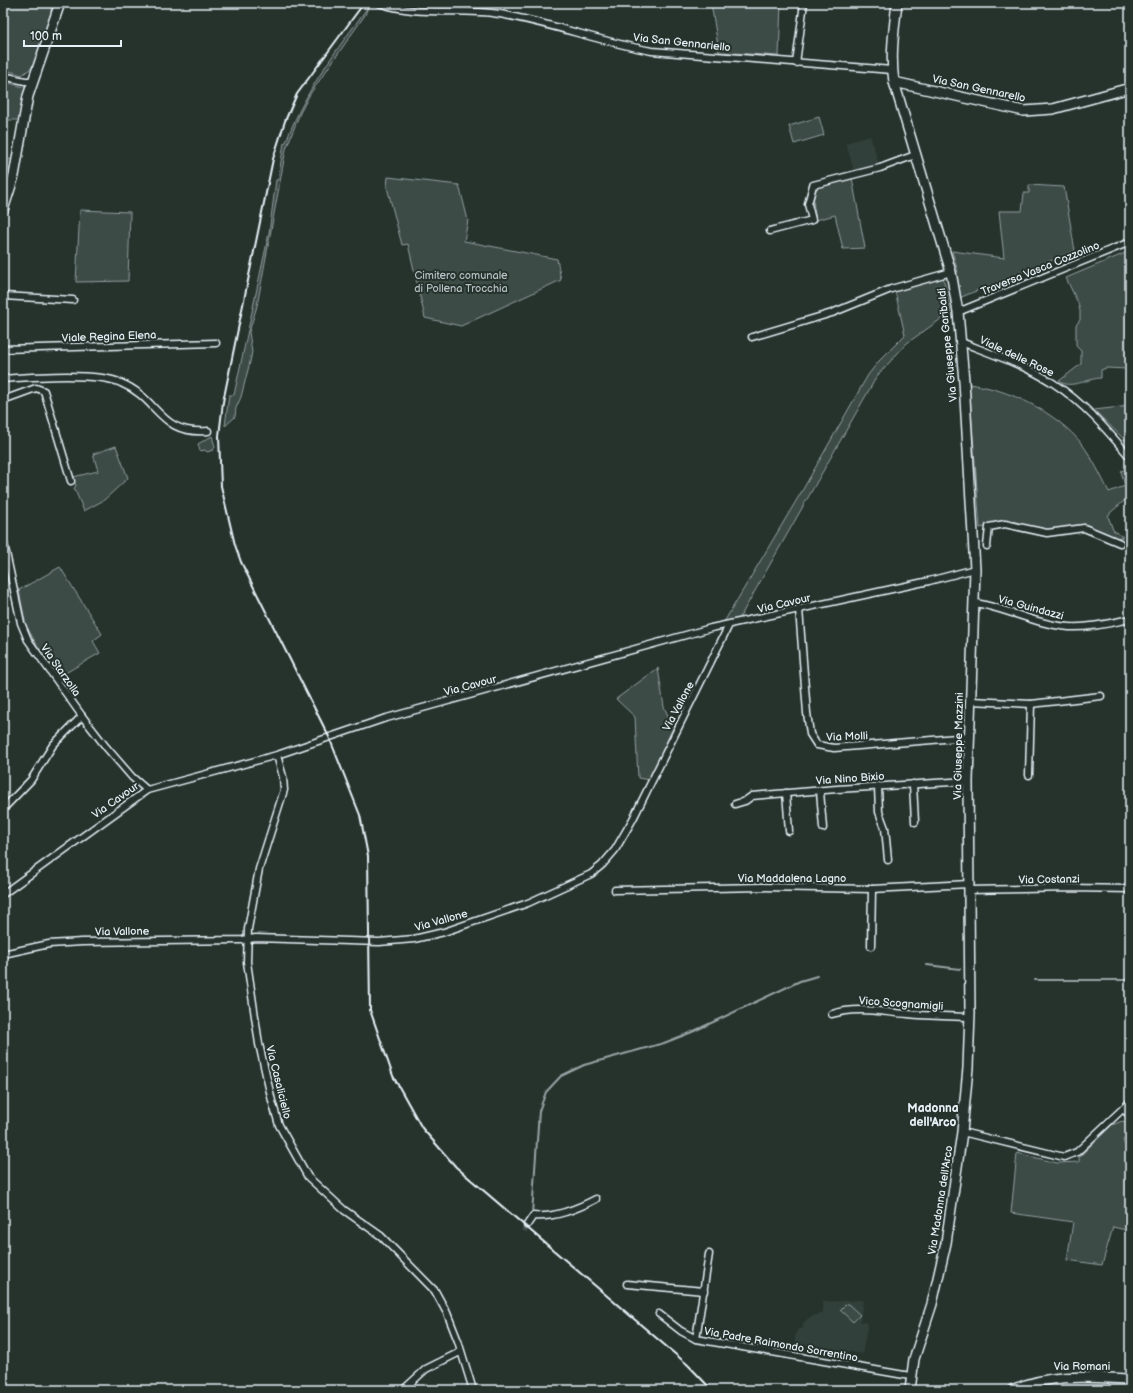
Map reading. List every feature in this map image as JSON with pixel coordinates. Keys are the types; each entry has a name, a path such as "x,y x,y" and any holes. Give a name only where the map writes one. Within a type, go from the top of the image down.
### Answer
{"main road":[{"path":"3,210 14,176 28,96 60,3"},
{"name":"Via Giuseppe Garibaldi","path":"897,3 893,39 892,70 894,82 951,272 958,312 975,569 975,603"},
{"name":"Via San Gennarello","path":"894,82 1024,111 1053,109 1130,88"},
{"name":"Via Giuseppe Mazzini","path":"969,887 968,781 975,603"},
{"name":"Via Madonna dell'Arco","path":"910,1390 910,1376 914,1359 939,1279 962,1132 968,1068 969,887"},
{"name":"Via Romani","path":"1012,1390 1033,1382 1061,1376 1130,1379"}],"street":[{"name":"Via San Gennariello","path":"379,3 411,11 501,14 628,47 652,51 892,70"},
{"path":"796,63 804,3"},
{"path":"3,76 25,82 33,81"},
{"path":"770,231 812,220 808,204 813,185 880,168 916,155"},
{"name":"Traversa Vasca Cozzolino","path":"958,312 1130,242"},
{"path":"752,337 827,315 891,289 951,272"},
{"path":"3,296 73,300"},
{"name":"Viale delle Rose","path":"961,342 996,355 1053,383 1094,416 1130,458"},
{"name":"Viale Regina Elena","path":"3,349 216,343"},
{"path":"3,379 90,376 121,382 143,397 172,425 193,432 208,431"},
{"path":"35,378 36,388"},
{"path":"3,400 36,388 44,391 71,481"},
{"path":"987,546 989,527 1005,524 1047,533 1084,528 1120,543"},
{"name":"Via Starzolla","path":"3,539 24,631 31,645 82,716 122,766 146,790"},
{"name":"Via Cavour","path":"3,894 146,790 277,755 383,719 729,624 929,581 975,569"},
{"name":"Via Guindazzi","path":"975,603 1045,623 1069,627 1090,627 1130,619"},
{"name":"Via Molli","path":"799,609 807,713 810,734 817,745 834,748 969,737"},
{"name":"Via Vallone","path":"3,954 49,944 82,942 305,939 378,942 414,939 444,932 528,903 591,874 602,865 615,850 634,819 729,624"},
{"path":"971,702 1032,704 1101,696"},
{"path":"1029,775 1032,704"},
{"path":"3,809 31,780 53,745 82,716"},
{"name":"Via Casaliciello","path":"277,755 283,777 284,790 259,869 251,906 247,940 247,962 263,1064 272,1101 286,1138 308,1177 344,1210 381,1236 435,1291 446,1313 472,1390"},
{"name":"Via Nino Bixio","path":"735,804 745,802 752,796 878,786 968,781"},
{"path":"913,784 915,822"},
{"path":"878,786 879,812 886,828 888,860"},
{"path":"820,791 823,828"},
{"path":"786,793 788,831"},
{"name":"Via Maddalena Lagno","path":"615,890 778,887 872,889 969,887"},
{"name":"Via Costanzi","path":"969,887 1130,889"},
{"path":"871,946 872,889"},
{"name":"Vico Scognamigli","path":"832,1014 843,1010 862,1008 894,1013 969,1017"},
{"path":"962,1132 1064,1157 1077,1152 1130,1102"},
{"path":"1124,1109 1130,1115"},
{"path":"527,1225 533,1216 555,1214 572,1210 596,1199"},
{"name":"Via Padre Raimondo Sorrentino","path":"709,1254 696,1339 910,1376"},
{"path":"627,1284 704,1291"},
{"path":"659,1314 681,1331 696,1339"},
{"path":"403,1390 426,1369 460,1352"}],"shaded area":[{"path":"870,136 879,164 854,171 846,143"},
{"path":"863,1300 860,1322 868,1323 862,1354 795,1343 795,1337 798,1330 803,1328 803,1323 810,1317 823,1313 822,1302"}],"green space":[{"path":"3,3 51,3 51,18 34,66 22,75 3,69"},
{"path":"711,3 781,3 779,56 719,52"},
{"path":"368,7 365,15 310,94 300,113 286,149 257,306 249,332 252,352 250,362 241,397 236,408 235,417 225,426 229,395 234,395 269,233 276,180 278,180 284,143 286,142 302,105 312,88 333,55"},
{"path":"3,81 26,88 20,120 3,120"},
{"path":"819,117 824,135 794,144 789,126"},
{"path":"3,158 14,160 3,198"},
{"name":"Cimitero comunale di Pollena Trocchia","path":"388,177 459,185 468,220 464,241 557,259 561,280 461,326 425,318 408,244 402,245 387,187"},
{"path":"852,178 865,248 843,249 835,215 816,220 814,198 815,191 824,184"},
{"path":"1029,185 1064,187 1075,251 959,298 955,273 958,272 952,251 1004,258 999,211 1022,211 1024,193 1029,193"},
{"path":"80,210 130,212 128,281 76,282"},
{"path":"1130,251 1130,378 1127,369 1106,368 1101,370 1101,378 1074,384 1059,381 1081,364 1081,351 1076,346 1076,325 1080,320 1080,311 1078,303 1066,278"},
{"path":"943,277 951,312 907,343 877,376 739,619 724,622 802,491 868,375 879,361 905,335 895,291"},
{"path":"969,384 1000,391 1015,397 1031,404 1059,422 1082,444 1109,492 1125,486 1121,471 1128,468 1130,470 1130,496 1108,516 1113,530 1123,537 1115,538 1091,528 1044,531 1007,522 980,528"},
{"path":"1130,406 1130,445 1094,410"},
{"path":"212,436 215,447 213,450 207,452 205,450 200,451 198,444"},
{"path":"116,446 128,478 104,500 84,511 74,488 76,486 73,477 98,471 93,454"},
{"path":"60,567 102,634 93,641 100,653 60,676 40,650 26,626 19,590"},
{"path":"658,668 664,707 670,720 677,720 649,780 638,778 635,717 616,699"},
{"path":"1122,1121 1130,1124 1130,1133 1123,1140 1130,1160 1130,1231 1113,1227 1102,1265 1067,1260 1073,1222 1011,1213 1017,1153 1057,1163 1079,1162 1079,1157 1112,1125"},
{"path":"847,1303 860,1315 853,1322 840,1310"}],"waterway":[{"path":"927,965 960,969"},
{"path":"532,1214 539,1111 546,1092 561,1076 584,1065 664,1043 692,1032 800,981 817,976"},
{"path":"1035,980 1130,980"}],"tunnel":[{"path":"524,1231 527,1225"}],"railway":[{"path":"364,3 297,94 285,121 273,159 223,402 219,436 221,486 235,545 241,562 329,737 360,815 368,856 370,1010 393,1076 422,1128 456,1167 688,1365 712,1390"}],"district":[{"name":"Madonna dell'Arco","path":"933,1115"}]}
